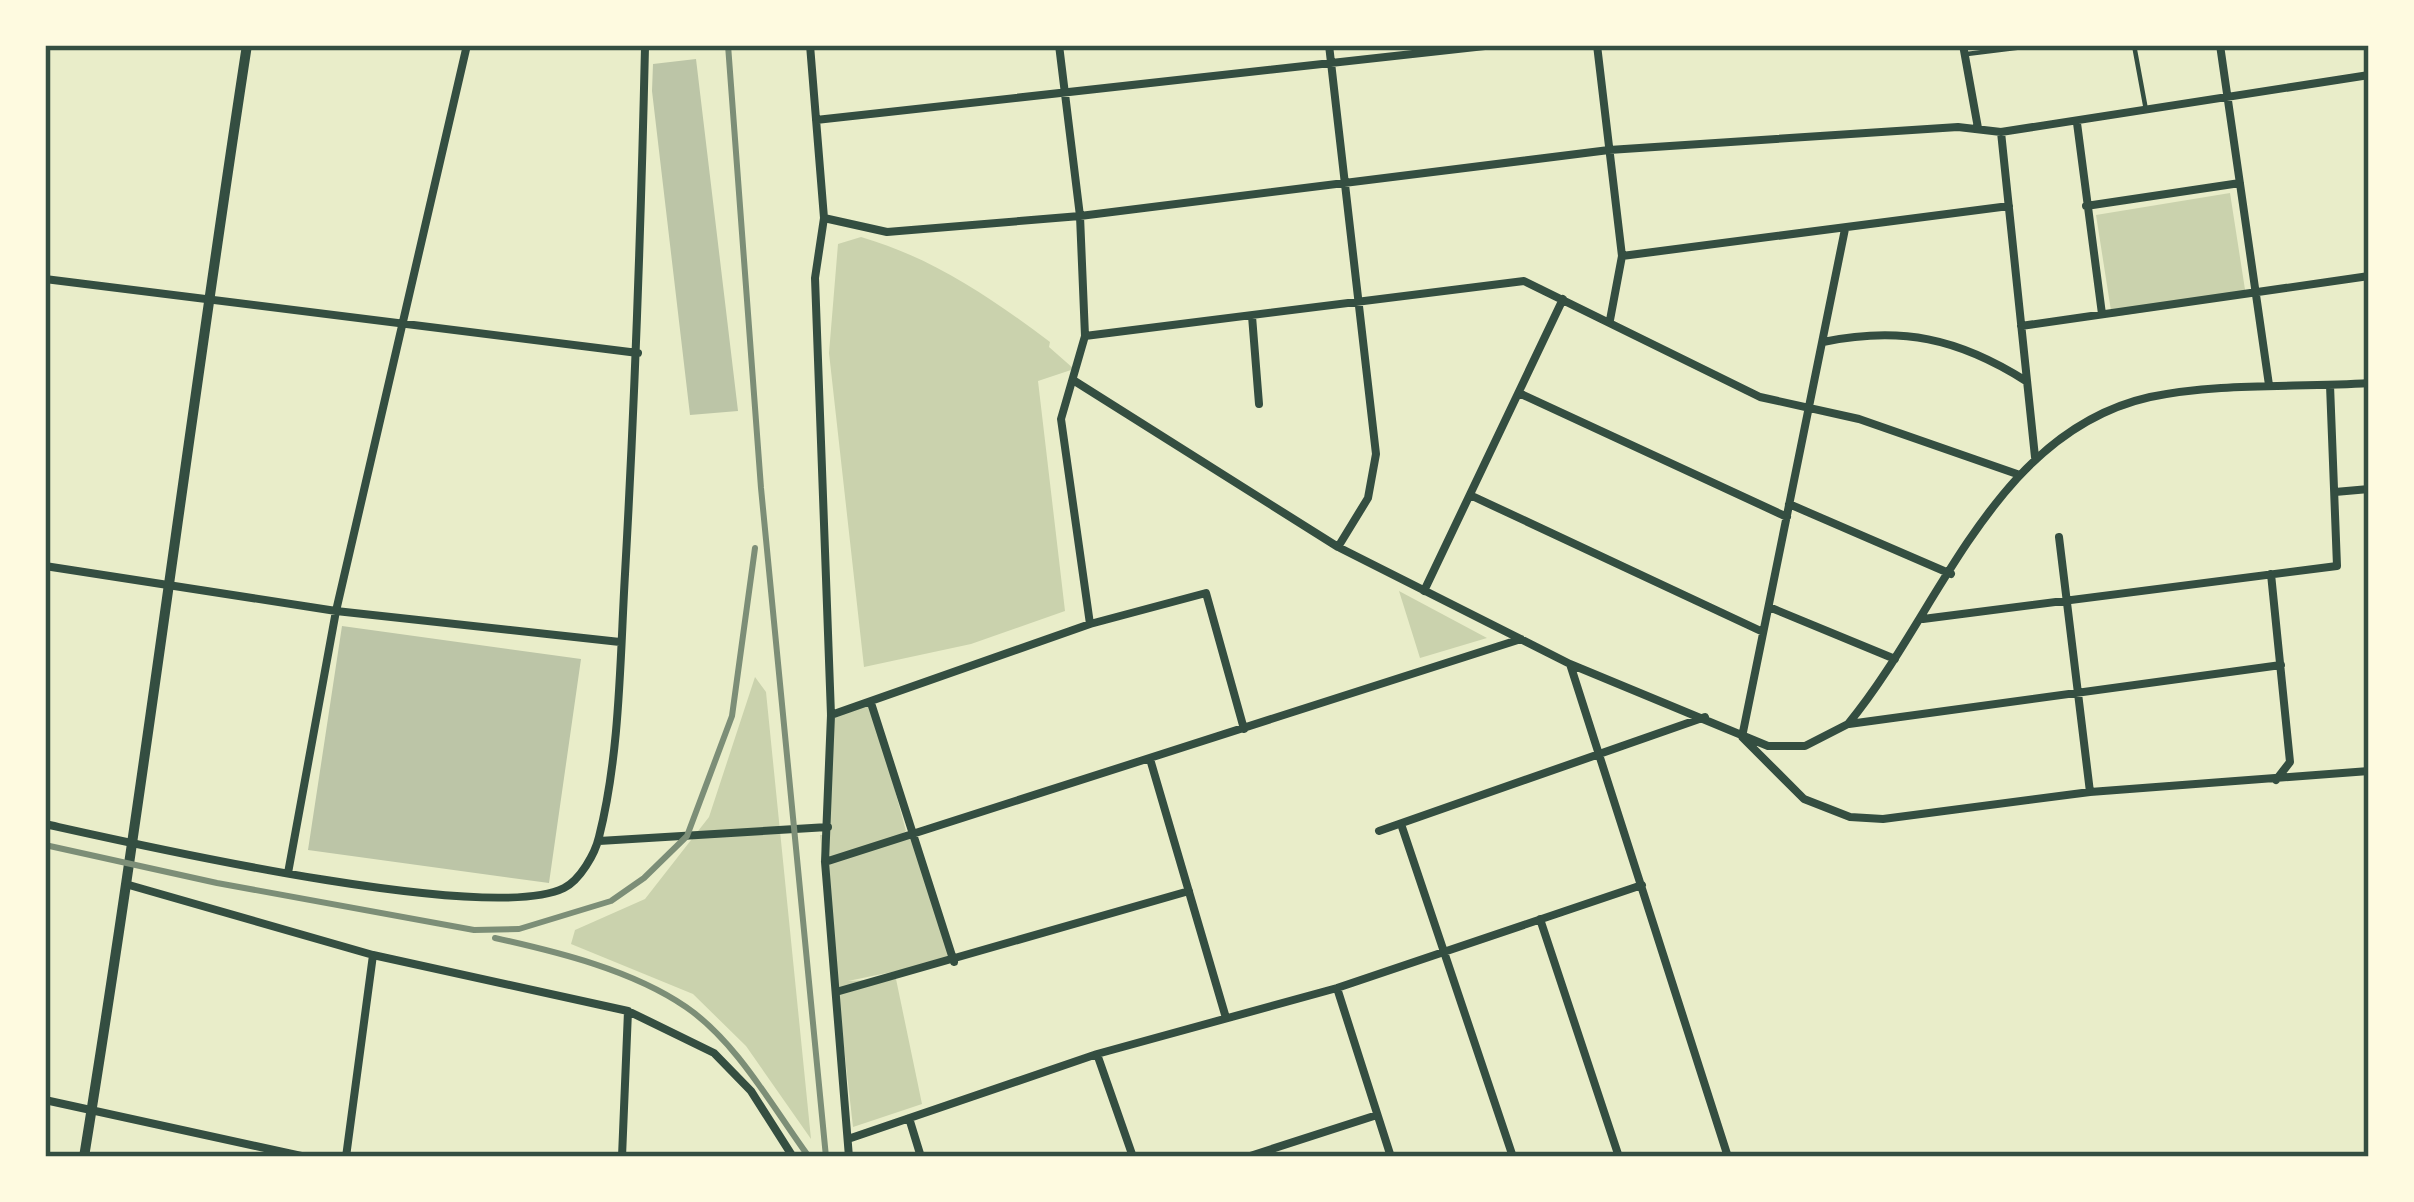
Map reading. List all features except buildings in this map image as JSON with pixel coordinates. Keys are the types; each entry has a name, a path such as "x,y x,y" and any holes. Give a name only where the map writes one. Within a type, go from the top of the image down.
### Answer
{"street":[{"path":"84,1157 129,885 166,582 247,45"},
{"path":"288,873 336,611 467,45"},
{"path":"45,824 288,873 489,898 545,896 571,885 598,841 621,642 638,353 641,46 679,45"},
{"path":"810,45 824,218 815,278 831,715 825,862 849,1157"},
{"path":"1059,45 1080,216 1084,336 1061,419 1090,624"},
{"path":"1329,45 1376,478 1338,548"},
{"path":"816,120 1494,45"},
{"path":"1597,45 1622,256 1610,320"},
{"path":"2220,45 2269,385"},
{"path":"1964,50 1978,128"},
{"path":"824,218 887,232 1080,216 1610,150 1978,128 2001,133 2369,75"},
{"path":"2078,123 2102,314"},
{"path":"2001,133 2036,457"},
{"path":"2086,206 2240,182"},
{"path":"1622,256 2008,206"},
{"path":"1742,737 1845,229"},
{"path":"2021,326 2369,276"},
{"path":"45,279 638,353"},
{"path":"1084,336 1524,281 1760,397 1859,419 2017,474"},
{"path":"1424,591 1564,299"},
{"path":"1252,316 1259,404"},
{"path":"1822,342 1875,331 1929,335 1981,352 2027,382"},
{"path":"1072,380 1338,548 1570,664 1706,716 1768,746 1805,746 1848,724 2282,665"},
{"path":"1848,724 2017,474 2036,457 2090,422 2148,398 2269,385 2369,383"},
{"path":"1921,619 2337,566 2330,386"},
{"path":"1519,393 1787,517"},
{"path":"2335,492 2369,490"},
{"path":"1470,495 1763,632"},
{"path":"1790,504 1951,574"},
{"path":"2059,537 2090,792"},
{"path":"45,566 336,611 621,642"},
{"path":"2271,574 2290,762 2275,781"},
{"path":"831,715 1090,624 1206,593 1244,729"},
{"path":"1768,608 1895,659"},
{"path":"825,862 1521,639"},
{"path":"1570,664 1728,1157"},
{"path":"871,703 954,962"},
{"path":"1379,831 1706,716"},
{"path":"1742,737 1804,800 1850,817 1883,819 2090,792 2369,771"},
{"path":"1150,759 1226,1018"},
{"path":"1402,824 1513,1157"},
{"path":"598,841 828,826"},
{"path":"129,885 373,955 628,1011 714,1053 751,1091 793,1157"},
{"path":"848,1139 1097,1054 1337,988 1642,885"},
{"path":"836,992 954,962 1189,891"},
{"path":"1540,919 1619,1157"},
{"path":"346,1157 373,955"},
{"path":"1337,988 1390,1157"},
{"path":"622,1157 628,1011"},
{"path":"1097,1054 1133,1157"},
{"path":"45,1100 306,1157"},
{"path":"1247,1157 1377,1115"},
{"path":"909,1118 921,1157"}],"lane":[{"path":"1964,50 2039,45"},
{"path":"2134,45 2146,112"}],"green space":[{"path":"2230,193 2246,296 2112,317 2096,215"},
{"path":"861,237 912,256 983,295 1050,342 1049,347 1074,369 1038,381 1065,611 971,644 864,667 829,353 838,244"},
{"path":"1399,591 1487,638 1420,658"},
{"path":"755,677 766,692 811,1139 746,1046 693,994 571,944 575,930 645,899 709,817"},
{"path":"871,703 906,831 900,835 912,835 950,960 848,981 896,979 922,1104 853,1127 820,835 826,835 832,716"}],"railway":[{"path":"728,45 761,488 826,1157"},
{"path":"45,845 217,883 474,930 519,929 611,901 644,878 687,836 732,716 755,548"},
{"path":"495,938 618,973 686,1007 738,1057 809,1157"}]}
